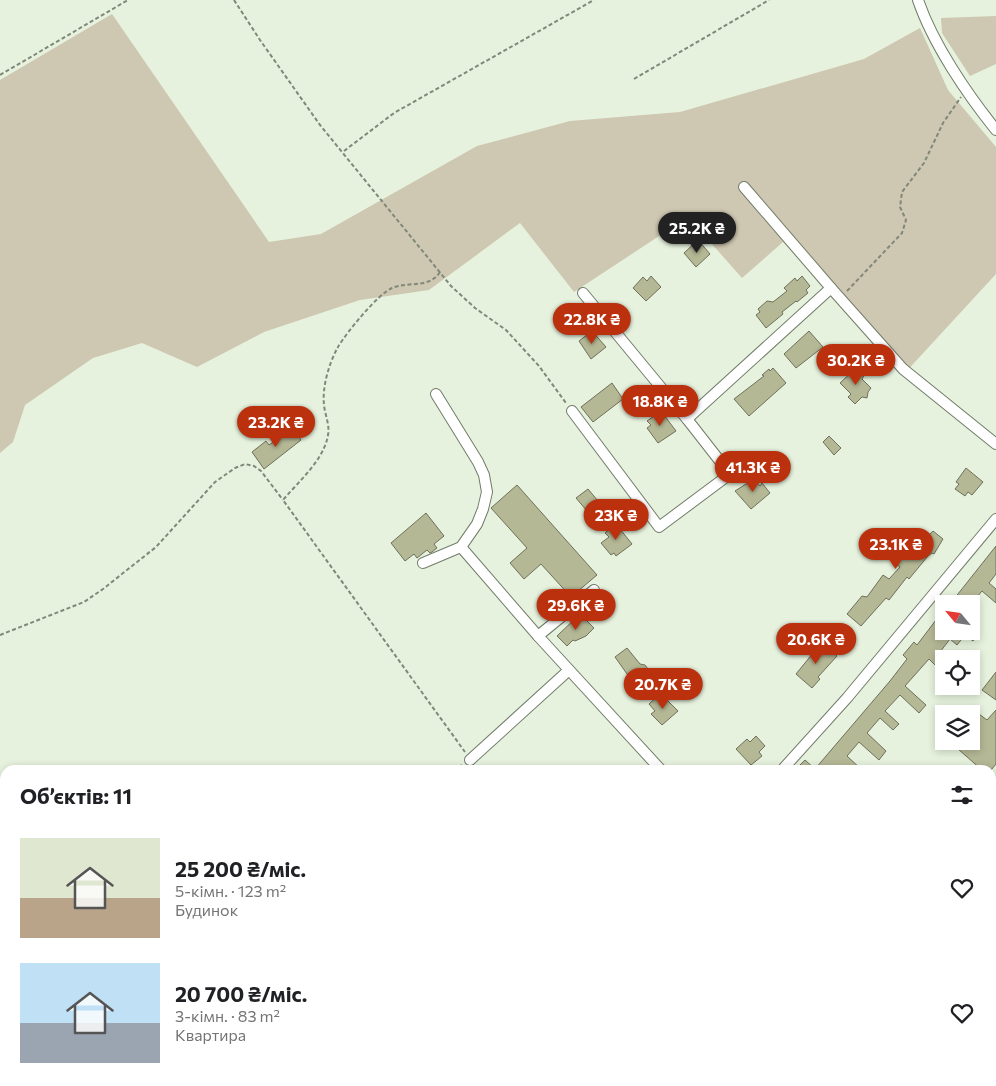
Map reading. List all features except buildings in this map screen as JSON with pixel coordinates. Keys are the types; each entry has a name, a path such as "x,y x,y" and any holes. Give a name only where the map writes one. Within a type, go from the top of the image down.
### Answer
{"street":[{"path":"918,0 942,49 966,90 996,130"},
{"path":"744,187 903,369 996,444"},
{"path":"687,419 831,288"},
{"path":"572,411 659,527 730,474 583,293"},
{"path":"424,563 461,547 469,538 484,509 486,492 484,475 436,394"},
{"path":"787,765 847,698 996,519"},
{"path":"461,547 538,636 656,765"},
{"path":"538,636 594,590"},
{"path":"470,760 569,670"}],"path":[{"path":"0,75 128,0"},
{"path":"234,0 320,125 344,151 451,286 475,308 506,330 539,366 572,411"},
{"path":"344,151 394,113 594,0"},
{"path":"634,79 769,0"},
{"path":"841,299 902,233 906,220 900,207 902,192 924,164 943,123 966,90"},
{"path":"283,500 321,454 326,443 329,433 324,404 325,389 338,347 378,300 391,288 430,282 440,272"},
{"path":"0,635 84,602 156,547 215,482 235,468 245,464 254,466 261,471 283,500 470,760 462,765"}],"shaded area":[{"path":"112,14 269,242 321,234 477,146 570,121 680,112 864,59 920,28 948,90 996,147 996,274 903,375 783,242 742,278 688,217 574,292 520,223 429,290 360,300 264,332 197,367 142,343 93,358 25,405 13,442 0,453 0,80"},
{"path":"996,16 996,64 970,76 942,33 941,18"}]}
